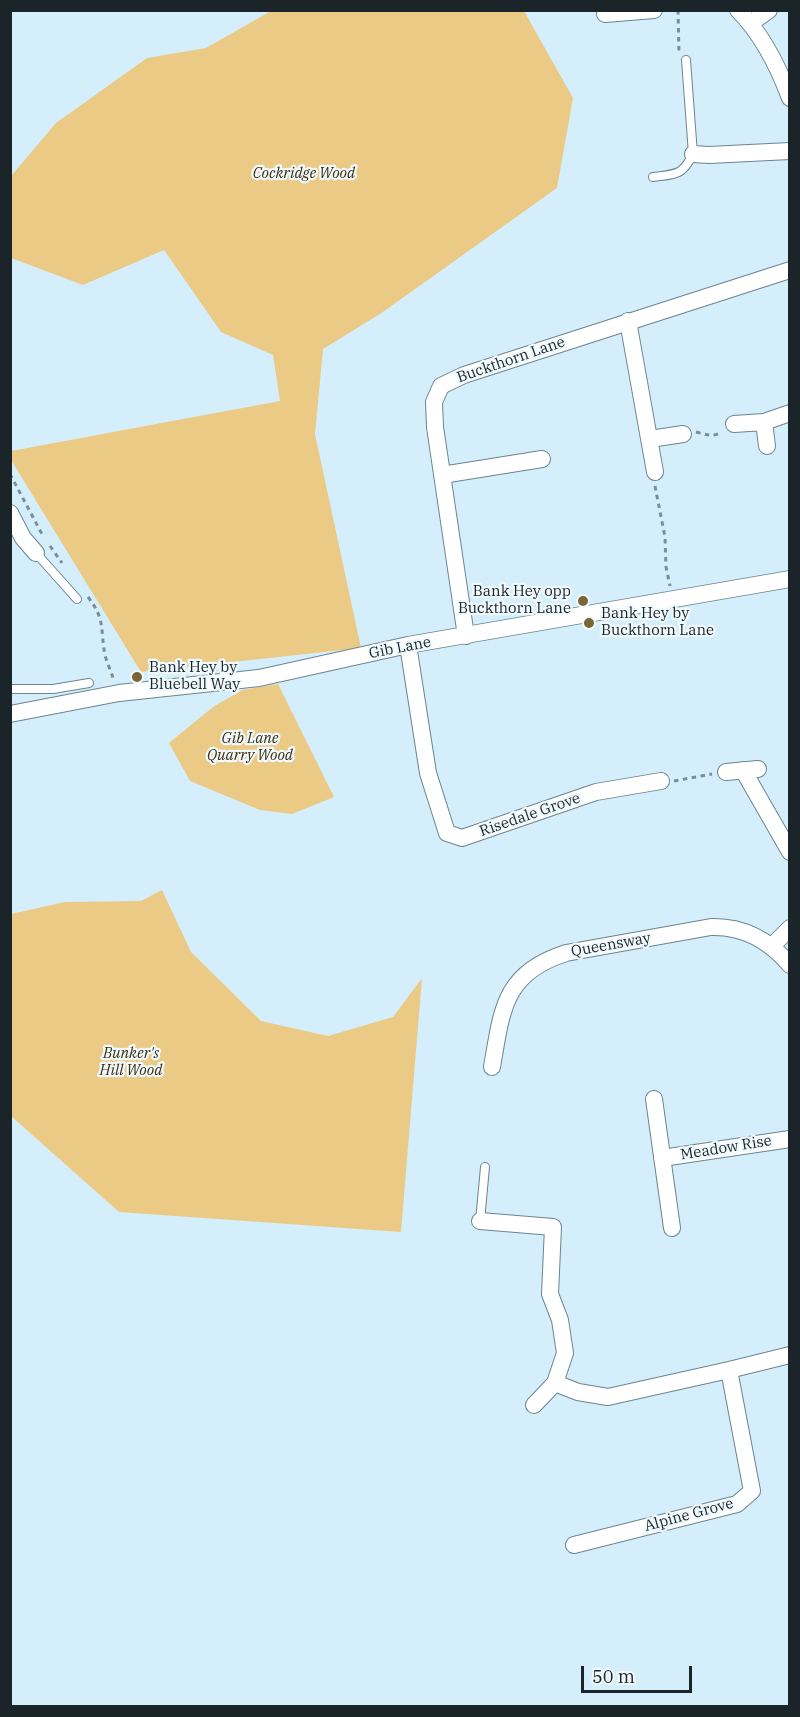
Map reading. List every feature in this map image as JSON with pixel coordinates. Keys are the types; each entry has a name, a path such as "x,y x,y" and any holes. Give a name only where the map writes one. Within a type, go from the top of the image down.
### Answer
{"street":[{"path":"605,14 654,10"},
{"path":"738,10 751,23 780,72 789,98"},
{"path":"751,23 769,10"},
{"path":"693,154 789,151"},
{"name":"Buckthorn Lane","path":"466,636 435,427 434,402 441,386 464,375 789,270"},
{"path":"628,321 655,472"},
{"path":"734,424 764,422 789,413"},
{"path":"764,422 767,446"},
{"path":"650,439 684,434"},
{"path":"442,475 542,459"},
{"path":"10,513 17,541 36,553"},
{"name":"Gib Lane","path":"10,714 119,693 259,678 408,645 789,579"},
{"name":"Risedale Grove","path":"408,645 428,773 447,833 462,838 596,792 661,781"},
{"path":"726,772 751,770 789,852"},
{"name":"Queensway","path":"493,1067 500,1018 509,996 526,973 550,958 566,953 711,927 724,927 748,932 772,946 789,965"},
{"path":"772,946 789,928"},
{"name":"Meadow Rise","path":"654,1099 672,1228"},
{"name":"Meadow Rise","path":"662,1158 789,1138"},
{"path":"480,1221 553,1227 550,1294 560,1320 565,1353 555,1383 534,1405"},
{"path":"555,1383 578,1392 608,1397 789,1355"},
{"name":"Alpine Grove","path":"574,1545 737,1504 752,1491 729,1370"}],"lane":[{"path":"653,177 676,174 687,167 693,154 686,60"},
{"path":"36,553 77,599"},
{"path":"10,689 53,689 89,683"},
{"path":"33,690 36,709"},
{"path":"480,1221 485,1167"}],"path":[{"path":"678,10 679,57 686,60"},
{"path":"684,434 690,430 710,436 717,435 734,424"},
{"path":"655,472 654,482 665,537 666,567 673,599"},
{"path":"661,781 668,782 726,772"}],"green space":[{"name":"Cockridge Wood","path":"271,11 524,11 573,98 557,188 380,314 323,349 315,434 361,648 141,672 11,460 11,451 280,401 273,355 221,332 164,250 83,285 11,258 11,176 56,123 147,58 206,48"},
{"name":"Gib Lane Quarry Wood","path":"278,684 334,797 292,814 260,810 190,781 169,743 213,707 242,690"},
{"name":"Bunker's Hill Wood","path":"162,890 191,952 261,1021 328,1036 393,1017 422,978 401,1232 119,1212 11,1116 11,914 65,902 141,901"}],"place":[{"name":"Bank Hey opp Buckthorn Lane","path":"583,601"},
{"name":"Bank Hey by Buckthorn Lane","path":"589,623"},
{"name":"Bank Hey by Bluebell Way","path":"137,677"}]}
